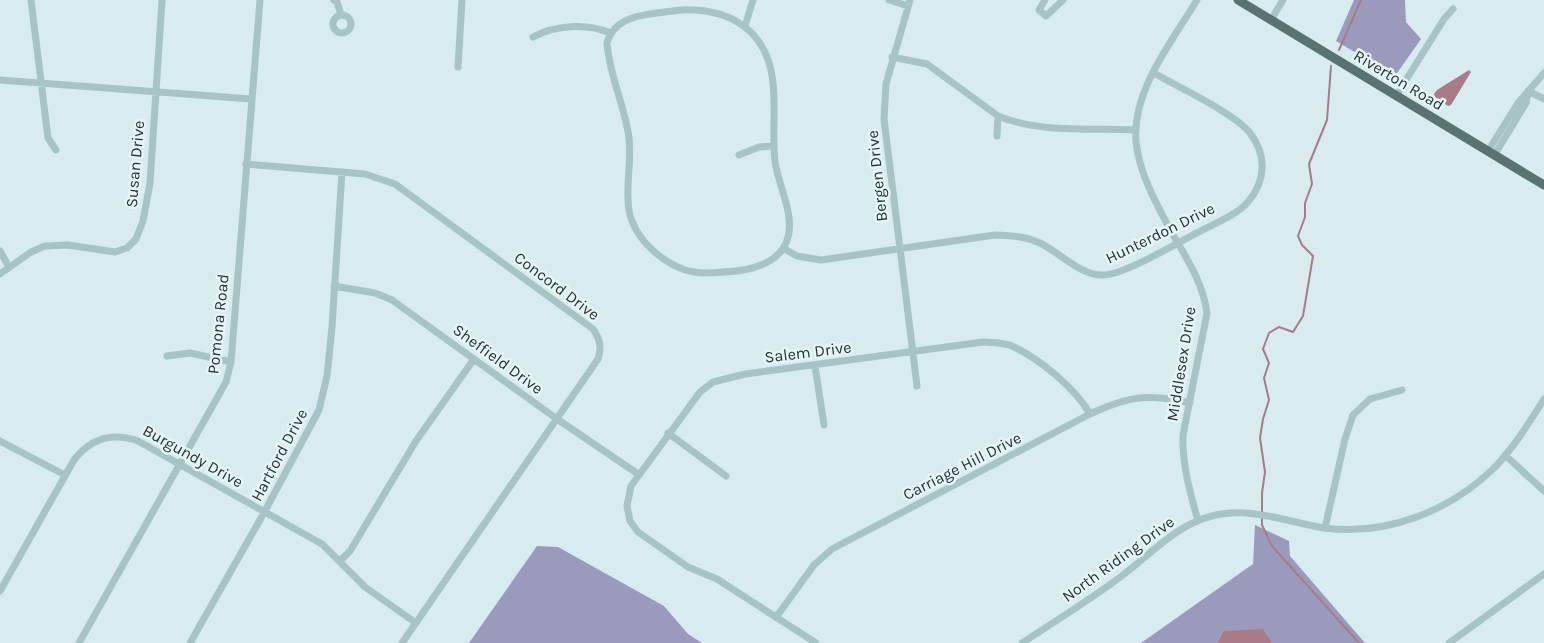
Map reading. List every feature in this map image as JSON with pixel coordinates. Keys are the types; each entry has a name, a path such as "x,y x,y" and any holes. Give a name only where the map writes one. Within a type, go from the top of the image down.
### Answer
{"main road":[{"name":"Riverton Road","path":"1238,0 1544,185"}],"street":[{"path":"31,0 48,138 56,150"},
{"name":"Susan Drive","path":"0,274 31,252 45,246 68,244 115,252 127,248 136,239 143,221 150,183 162,0"},
{"name":"Pomona Road","path":"79,643 222,393 231,362 260,0"},
{"path":"334,0 337,2 341,15"},
{"path":"458,67 462,0"},
{"path":"745,26 753,0"},
{"path":"889,0 908,3"},
{"path":"1045,0 1039,10 1046,16 1063,0"},
{"name":"Middlesex Drive","path":"1197,0 1154,73 1141,101 1136,130 1138,156 1146,178 1200,283 1207,313 1182,450 1198,520"},
{"path":"1271,20 1283,0"},
{"name":"Bergen Drive","path":"908,3 886,84 884,119 917,386"},
{"path":"1396,96 1444,19 1453,9"},
{"path":"682,10 710,11 738,20 760,43 770,66 773,84 773,146 790,224 788,239 775,258 761,266 735,271 701,273 677,266 641,238 633,225 629,210 630,140 608,52 610,33 616,26 629,18 682,10"},
{"path":"533,36 544,31 570,27 601,29 610,33"},
{"path":"892,57 927,64 998,116 1033,125 1136,130"},
{"path":"1492,152 1528,91 1544,72"},
{"name":"Hunterdon Drive","path":"783,248 810,260 995,236 1019,236 1039,242 1088,272 1103,275 1119,272 1178,243 1247,203 1259,186 1262,162 1258,144 1245,128 1215,107 1154,73"},
{"path":"0,80 251,99"},
{"path":"1528,91 1544,99"},
{"path":"997,136 998,116"},
{"path":"739,155 759,147 773,146"},
{"name":"Concord Drive","path":"246,164 365,174 395,184 594,329 600,343 598,359 402,643"},
{"name":"Hartford Drive","path":"190,643 265,511 319,410 327,376 342,172"},
{"path":"0,251 9,267"},
{"name":"Sheffield Drive","path":"334,286 375,293 392,300 557,420 638,474"},
{"name":"Salem Drive","path":"777,616 717,579 688,567 638,532 628,514 628,494 638,474 694,398 713,382 744,374 983,342 1013,346 1030,357 1071,389 1090,414"},
{"path":"167,356 190,353 231,362"},
{"path":"340,562 350,551 416,441 474,359"},
{"path":"815,366 824,425"},
{"path":"1325,528 1345,439 1353,415 1370,399 1402,390"},
{"name":"Carriage Hill Drive","path":"777,616 814,565 832,549 1090,414 1113,403 1143,396 1165,397 1190,403"},
{"name":"North Riding Drive","path":"1022,643 1117,579 1173,534 1198,520 1224,514 1242,513 1325,528 1350,530 1373,528 1434,511 1475,484 1505,455 1544,399"},
{"path":"668,433 726,476"},
{"name":"Burgundy Drive","path":"0,590 65,475 82,449 100,439 112,436 126,436 322,544 365,587 416,622"},
{"path":"0,441 65,475"},
{"path":"1505,455 1544,491"},
{"path":"1448,643 1544,574"},
{"path":"777,616 816,643"}],"shaded area":[{"path":"1354,0 1405,0 1406,22 1421,39 1395,76 1336,41"},
{"path":"1469,70 1471,72 1451,105 1448,106 1435,97 1434,94 1437,90"},
{"path":"1255,525 1289,541 1290,556 1365,643 1272,643 1268,639 1223,631 1217,643 1141,643 1253,564"},
{"path":"537,546 558,547 664,606 688,634 702,643 469,643"},
{"path":"1263,629 1272,643 1217,643 1223,631"}],"waterway":[{"path":"1339,50 1361,0"},
{"path":"1262,514 1265,472 1260,438 1269,400 1264,378 1269,363 1263,349 1269,333 1279,327 1293,332 1303,316 1313,256 1302,245 1298,236 1305,217 1305,203 1312,184 1309,164 1327,120 1331,66"},
{"path":"1262,518 1262,525 1272,546 1359,643"}]}
